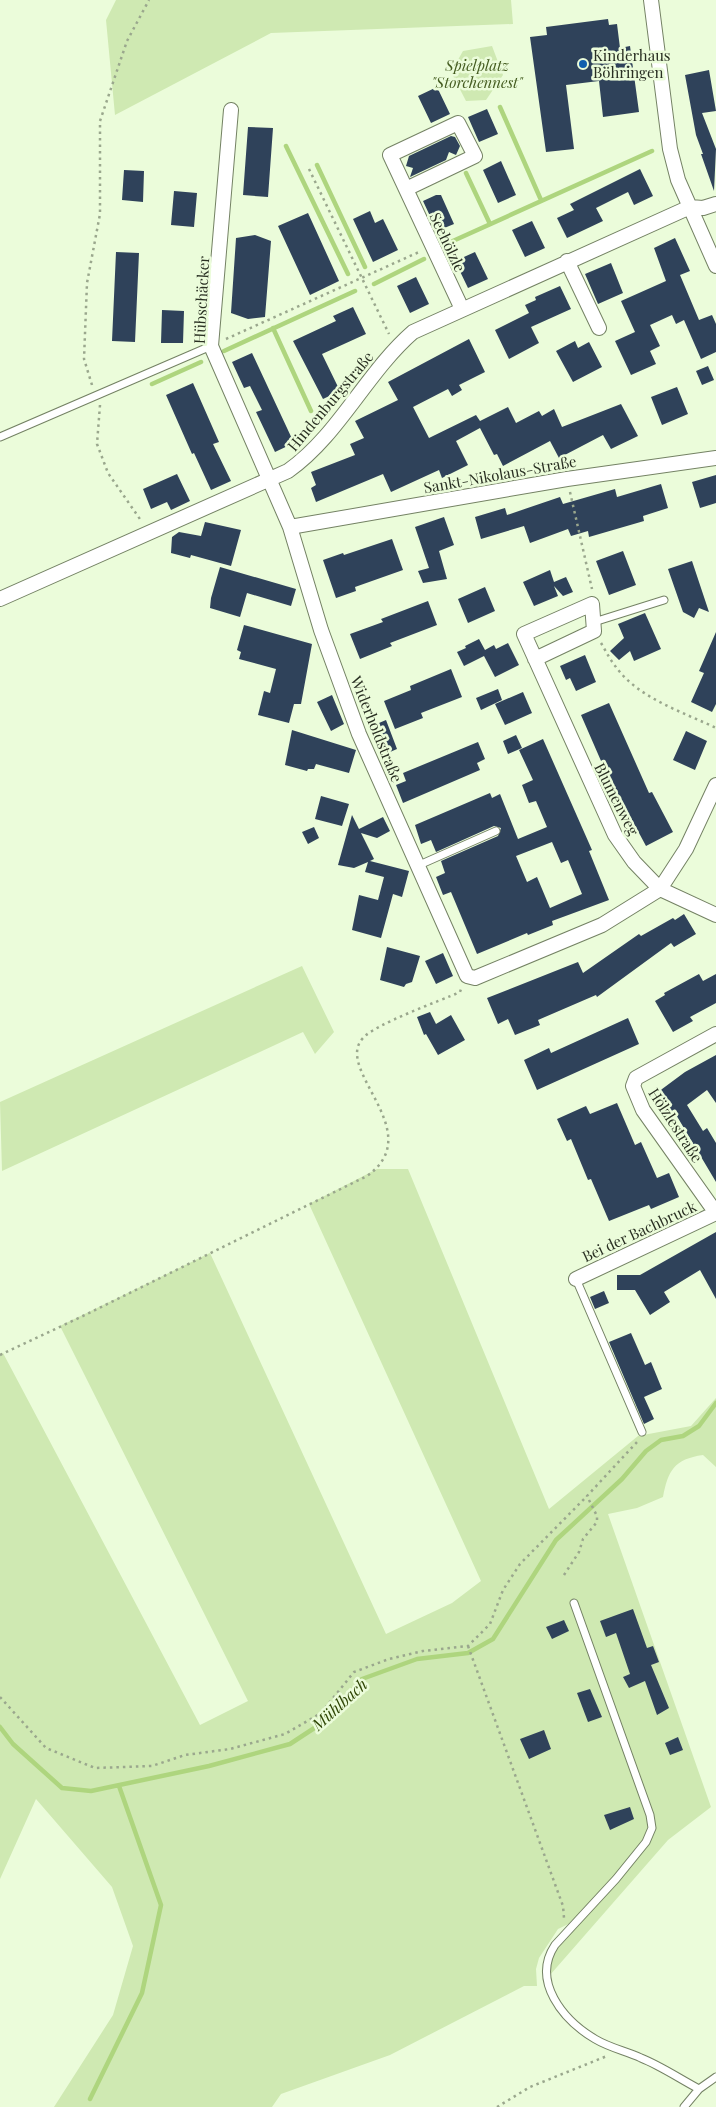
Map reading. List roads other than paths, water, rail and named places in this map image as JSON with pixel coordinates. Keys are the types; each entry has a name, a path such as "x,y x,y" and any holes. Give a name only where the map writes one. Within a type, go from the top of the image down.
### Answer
{"street":[{"path":"651,0 670,149 678,180 716,266"},
{"name":"Hübschäcker","path":"231,110 211,346 271,480"},
{"name":"Seehölzle","path":"406,189 474,156 458,123 390,155 462,309"},
{"name":"Hindenburgstraße","path":"0,599 288,471 312,452 396,347 413,332 690,207 704,208 716,204"},
{"path":"567,261 599,328"},
{"name":"Sankt-Nikolaus-Straße","path":"290,527 567,478 716,458"},
{"name":"Widerholdstraße","path":"271,480 290,527 321,630 356,725 417,866 471,977 602,925 660,889"},
{"name":"Blumenweg","path":"594,627 592,604 524,634 614,835 634,862 660,889 716,915"},
{"path":"535,659 594,627"},
{"path":"660,889 686,849 716,785"},
{"name":"Hölzlestraße","path":"716,1034 636,1078 633,1086 643,1110 716,1213"},
{"name":"Bei der Bachbruck","path":"576,1279 716,1213"}],"lane":[{"path":"0,437 211,346"},
{"path":"594,627 664,600"},
{"path":"417,866 496,831"},
{"path":"576,1279 642,1432"},
{"path":"574,1603 652,1822 650,1834 639,1852 555,1945 546,1962 546,1982 563,2010 585,2032 619,2051 641,2058 699,2089"},
{"path":"684,2107 699,2089 716,2077"}],"waterway":[{"path":"500,107 541,200"},
{"path":"286,146 348,274"},
{"path":"444,245 652,151"},
{"path":"317,165 365,267"},
{"path":"466,173 490,224"},
{"path":"374,284 424,259"},
{"path":"224,351 355,291"},
{"path":"273,328 311,411"},
{"path":"152,384 201,362"},
{"name":"Mühlbach","path":"0,1727 13,1744 62,1788 91,1791 209,1766 290,1744 325,1721 362,1679 417,1659 468,1653 493,1639 556,1540 622,1479 646,1451 661,1440 683,1436 699,1426 716,1403"},
{"path":"90,2099 142,1993 161,1905 119,1786"}],"place":[{"name":"Kinderhaus Böhringen","path":"583,64"}],"park label":[{"name":"Spielplatz \"Storchennest\"","path":"477,74"}]}
